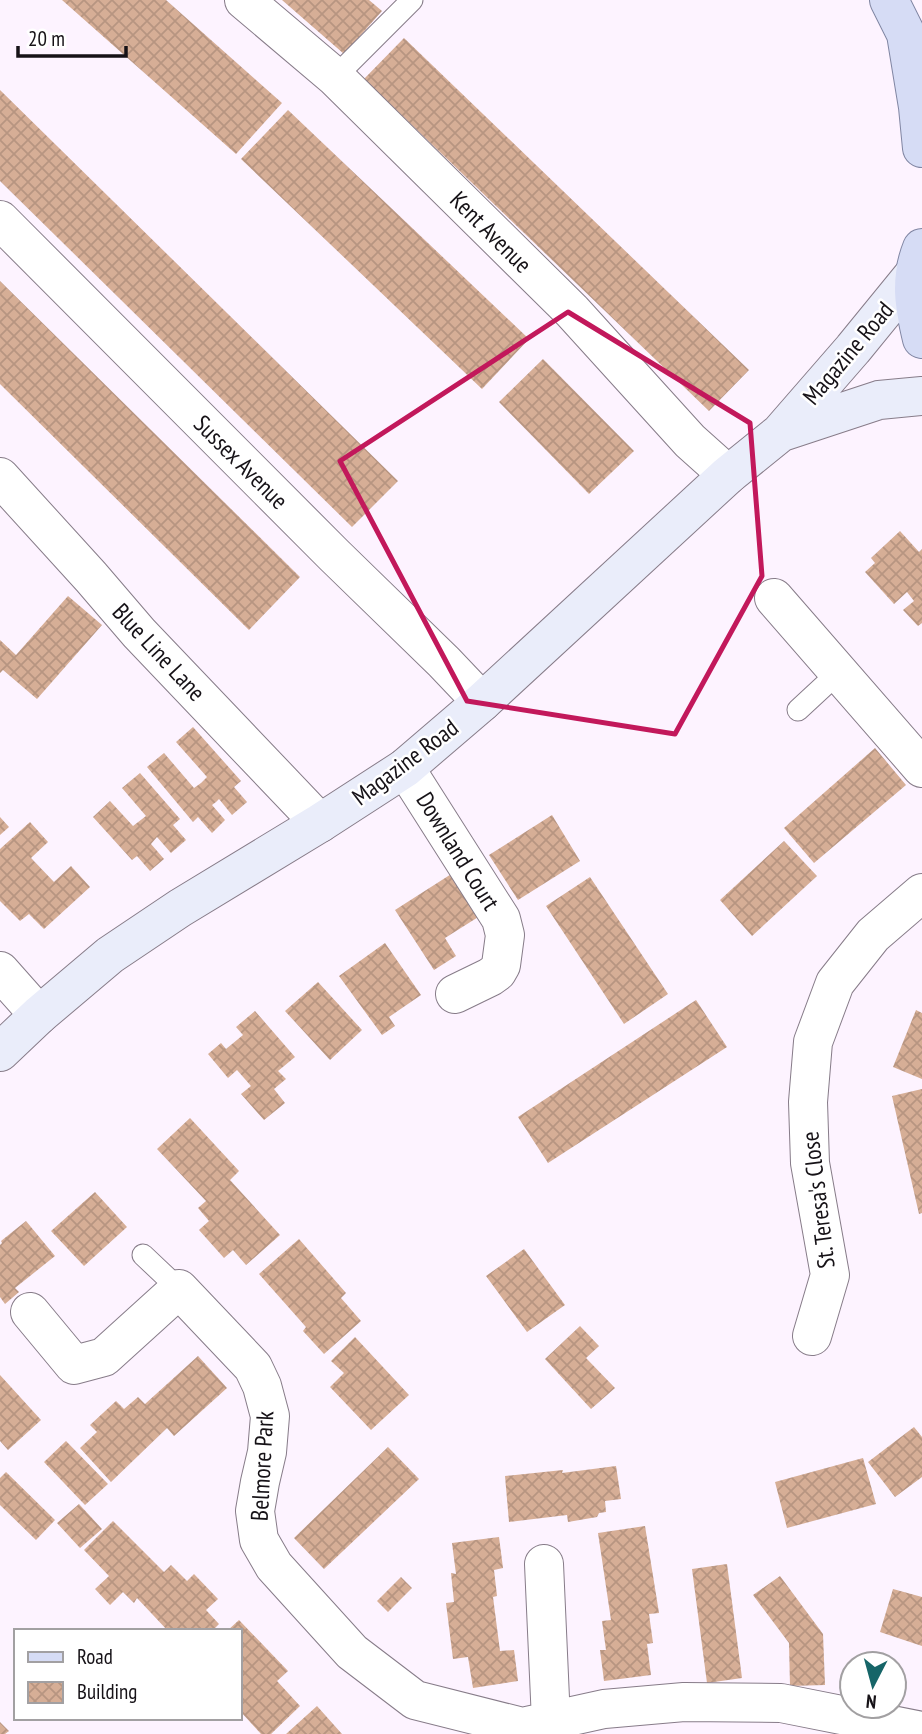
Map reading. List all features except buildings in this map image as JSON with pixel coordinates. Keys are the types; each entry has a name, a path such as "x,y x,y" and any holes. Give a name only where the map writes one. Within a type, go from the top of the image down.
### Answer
{"main road":[{"path":"889,0 906,34 922,148"},
{"path":"918,260 914,307 922,339"}],"street":[{"name":"Kent Avenue","path":"244,0 335,77 572,312 690,441 728,475"},
{"name":"Sussex Avenue","path":"0,220 482,702"},
{"name":"Magazine Road","path":"0,1052 38,1015 110,955 180,908 405,768 482,702 728,475 780,433 853,349 918,260"},
{"name":"Magazine Road","path":"780,433 879,400 922,396"},
{"name":"Blue Line Lane","path":"0,477 92,577 139,633 320,823"},
{"path":"774,598 922,768"},
{"name":"Downland Court","path":"405,768 501,919 505,935 501,965 496,971 490,977 455,994"},
{"name":"St. Teresa's Close","path":"812,1336 830,1275 810,1163 808,1102 813,1042 835,983 873,935 922,893"},
{"path":"0,971 38,1015"},
{"path":"30,1312 74,1365 104,1357 179,1289"},
{"name":"Belmore Park","path":"179,1289 253,1367 262,1386 270,1416 267,1452 255,1511 259,1540 274,1566 352,1652 415,1700 531,1727 604,1709 684,1702 781,1703 922,1731"},
{"path":"531,1727 544,1564"}],"lane":[{"path":"335,77 412,0"},
{"path":"798,710 839,672"},
{"path":"144,1255 179,1289"}],"highlighted area":[{"path":"568,312 750,423 762,576 675,734 467,701 340,461"}]}
